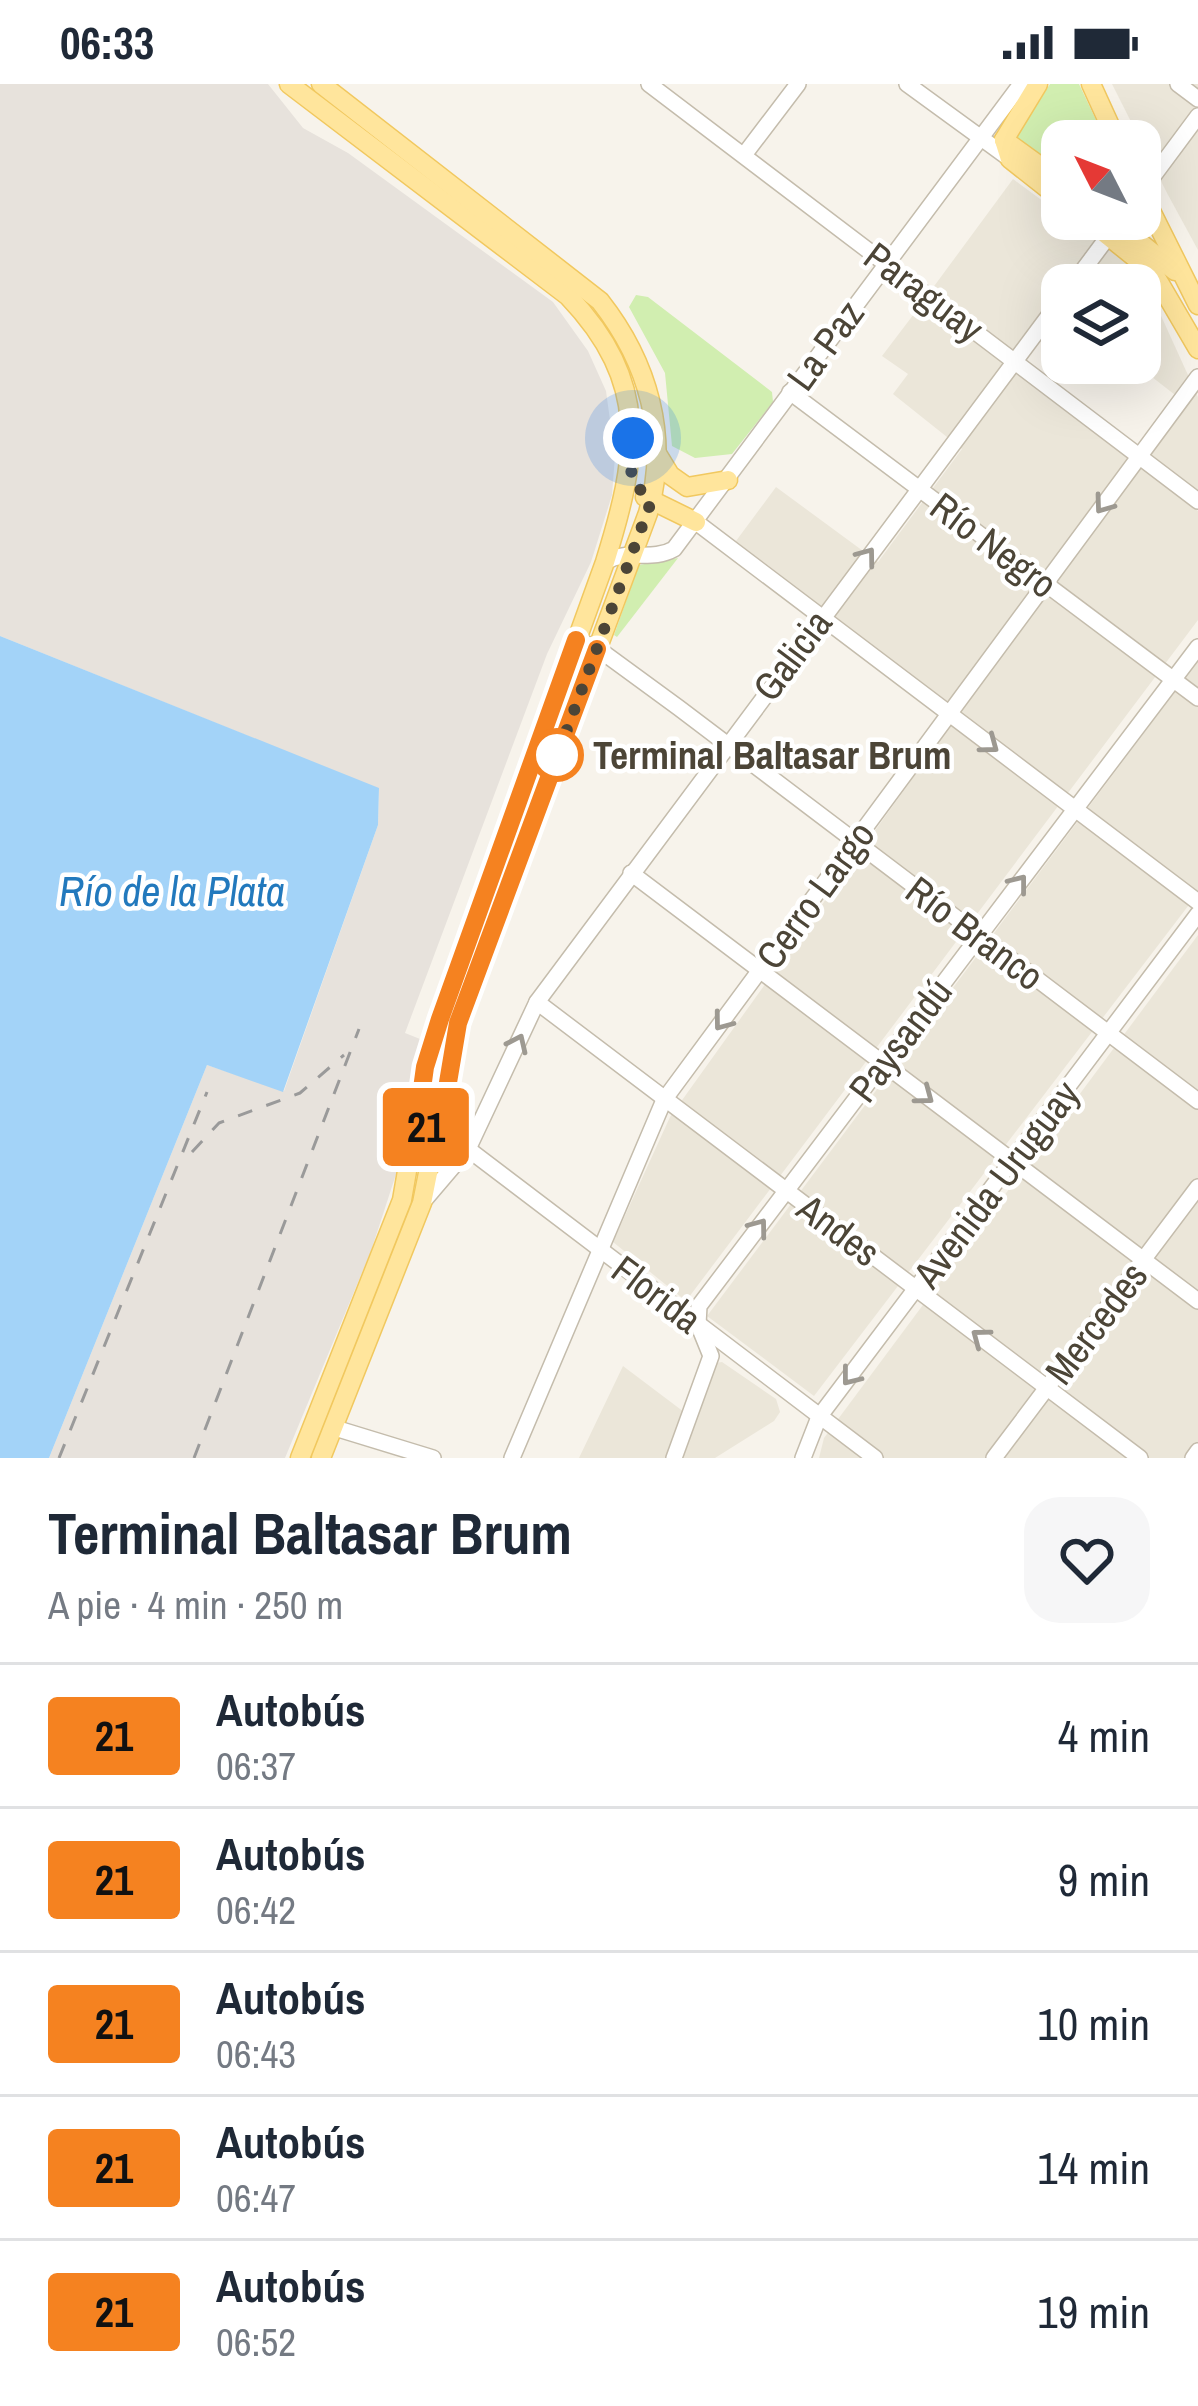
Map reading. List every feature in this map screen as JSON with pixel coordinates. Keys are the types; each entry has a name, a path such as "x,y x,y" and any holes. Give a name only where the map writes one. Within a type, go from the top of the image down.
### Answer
{"main road":[{"path":"289,84 344,113 600,301 625,335 646,381 656,452 651,502 633,554 458,1023 422,1203 343,1382 300,1458"},
{"path":"321,84 344,113 589,317 626,388 633,438 631,479 605,562 425,1067 402,1200 321,1458"},
{"path":"1007,149 1038,84"},
{"path":"1090,84 1108,120"},
{"path":"1007,149 1041,169"},
{"path":"1007,149 1041,181"},
{"path":"1161,231 1198,305"},
{"path":"1128,240 1166,288 1198,349"},
{"path":"1134,240 1192,289"},
{"path":"656,452 670,475 687,487 728,479"},
{"path":"631,479 651,502 696,522"}],"street":[{"name":"Paraguay","path":"649,84 1198,501"},
{"path":"744,155 798,84"},
{"path":"907,84 980,137 1007,149"},
{"name":"La Paz","path":"605,562 633,554 665,554 696,522 1022,84"},
{"path":"1178,84 1198,99"},
{"path":"1161,164 1198,116"},
{"name":"Galicia","path":"422,1203 469,1149 537,1002 1041,326"},
{"name":"Cerro Largo","path":"512,1458 664,1100 1198,377"},
{"name":"Río Negro","path":"790,392 1198,698"},
{"path":"696,522 1198,902"},
{"name":"Río Branco","path":"576,640 597,649 656,692 1198,1101"},
{"name":"Paysandú","path":"698,1324 699,1306 1198,647"},
{"path":"631,873 1198,1301"},
{"name":"Avenida Uruguay","path":"803,1458 819,1417 1198,914"},
{"name":"Andes","path":"537,1002 1140,1458"},
{"path":"417,1125 440,1130"},
{"name":"Florida","path":"440,1130 874,1458"},
{"name":"Mercedes","path":"994,1458 1198,1187"},
{"path":"674,1458 711,1356 698,1324"},
{"path":"334,1428 433,1458"}],"shaded area":[{"path":"0,84 268,84 303,128 348,153 553,302 588,351 606,391 615,456 612,495 591,562 547,654 405,1033 420,1039 399,1165 371,1251 285,1458 49,1458 207,1065 284,1091 378,825 379,789 0,636"},
{"path":"1112,84 1198,84 1198,250 1161,181 1161,120 1130,120"},
{"path":"1013,179 1041,200 1041,240 1096,240 1128,264 1041,264 1041,327 1014,352 932,289"},
{"path":"923,302 1198,511 1198,620 686,1301 613,1242 670,1117 960,712 736,541 776,487 878,562 962,449 893,394 908,374 882,356"},
{"path":"1161,316 1198,397 1198,491 1151,455 1188,405 1161,384"},
{"path":"1198,661 1198,893 814,1396 707,1316"},
{"path":"1198,935 1198,1458 819,1458 824,1438"},
{"path":"722,1362 776,1399 780,1412 774,1421 715,1458 579,1458 623,1366 684,1412 701,1365"}],"green space":[{"path":"1050,84 1079,84 1096,120 1041,120 1041,160 1015,139"},
{"path":"636,295 648,297 772,392 773,402 732,454 695,458 672,446 665,373 629,307"},
{"path":"678,558 617,637 614,635 639,565"}],"water":[{"name":"Río de la Plata","path":"0,636 379,788 378,825 283,1092 207,1065 49,1458 0,1458"}],"railway":[{"path":"194,1458 359,1029"},
{"path":"192,1152 219,1123 300,1093 344,1055"},
{"path":"59,1458 207,1092"}],"bus line":[{"name":"21","path":"576,640 440,1019 425,1067 417,1125 440,1130 447,1066 458,1023 597,649"}],"place":[{"name":"Terminal Baltasar Brum","path":"557,755"}],"route":[{"path":"557,755 551,773 651,502 631,479 633,438"}]}
